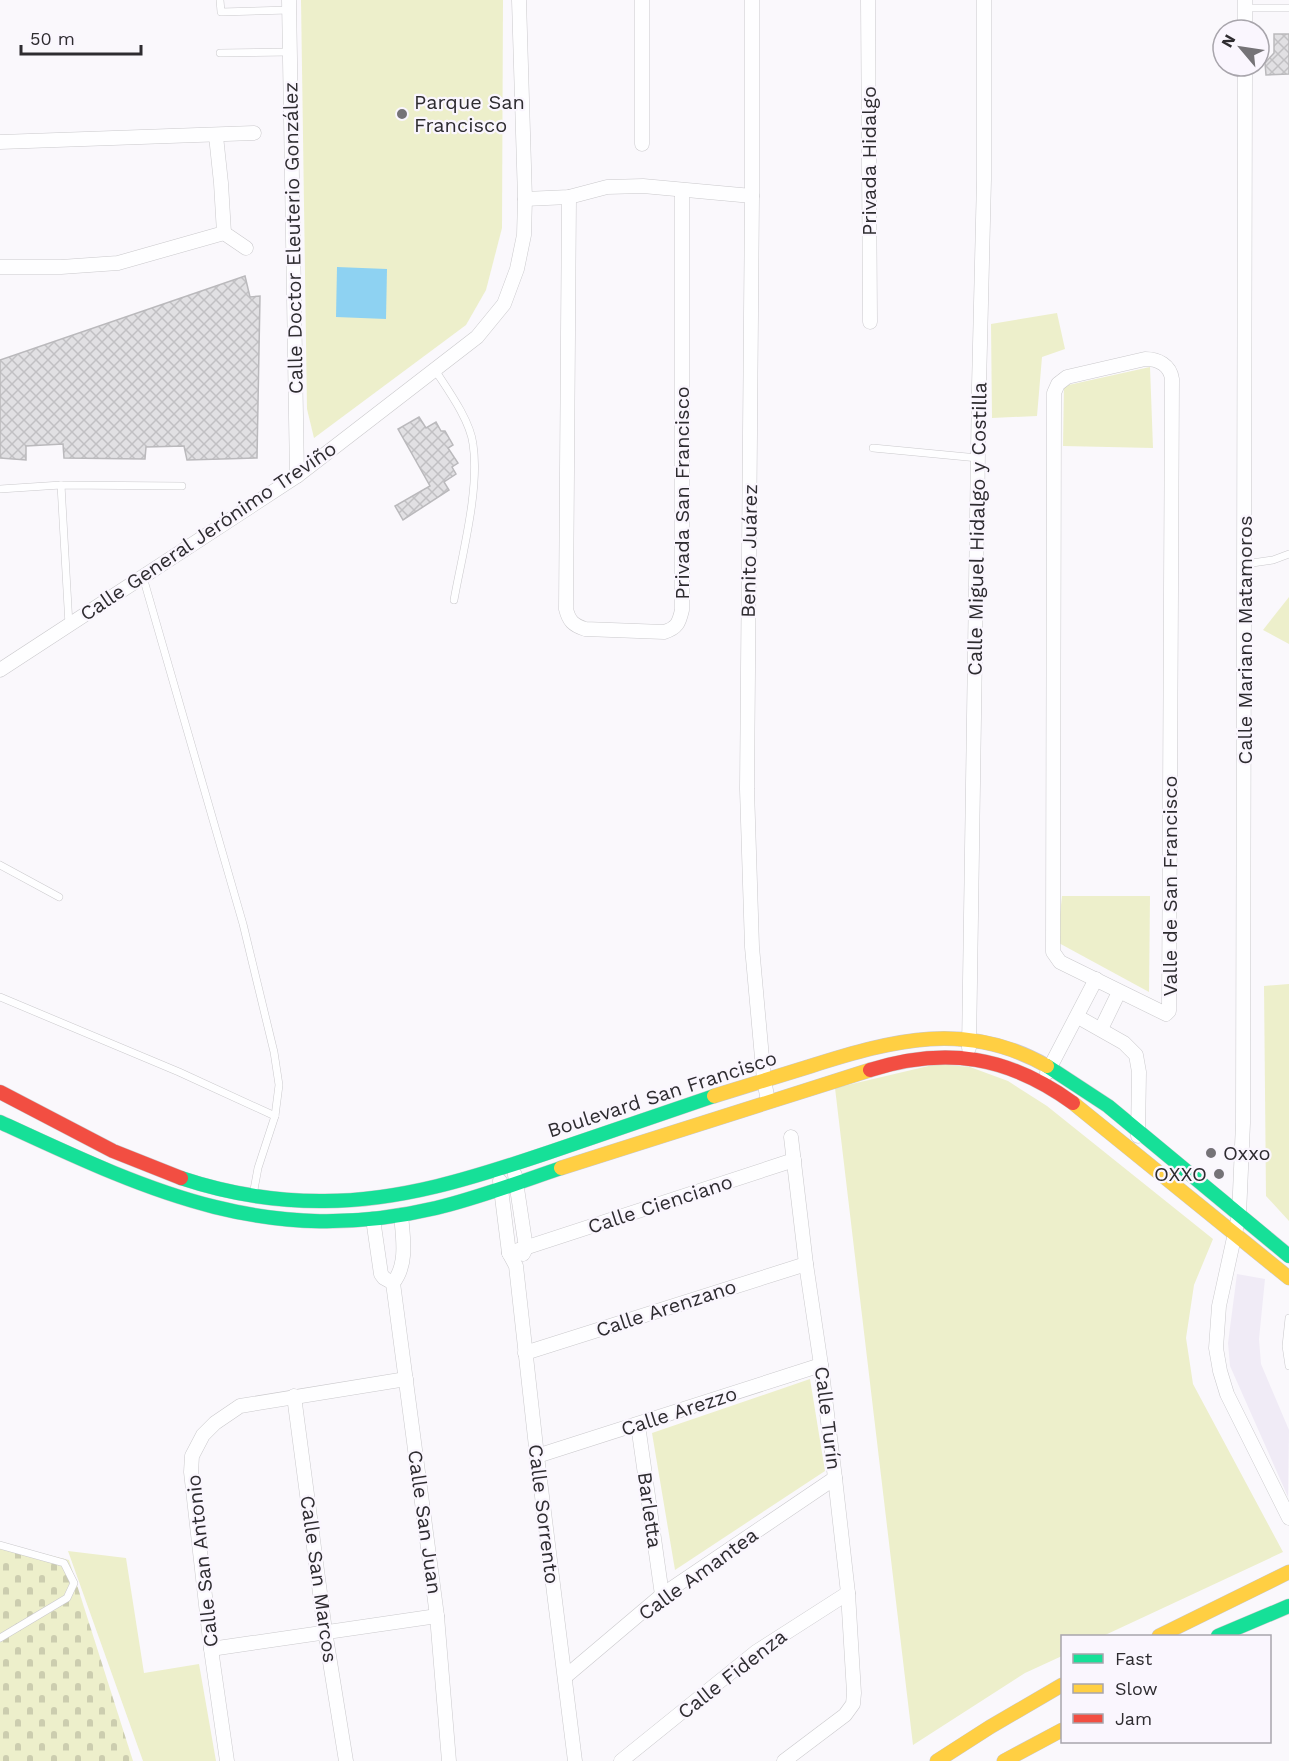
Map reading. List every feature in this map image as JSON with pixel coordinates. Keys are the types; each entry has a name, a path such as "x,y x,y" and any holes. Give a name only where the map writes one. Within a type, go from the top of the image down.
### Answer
{"street":[{"name":"Calle General Jerónimo Treviño","path":"0,670 297,476 477,337 504,304 517,269 524,235 519,0"},
{"path":"642,0 642,144"},
{"name":"Benito Juárez","path":"752,0 747,789 752,936 764,1080 768,1101"},
{"name":"Privada Hidalgo","path":"868,0 870,322"},
{"name":"Calle Miguel Hidalgo y Costilla","path":"969,1057 984,179 984,0"},
{"name":"Calle Doctor Eleuterio González","path":"289,5 297,476"},
{"name":"Calle Mariano Matamoros","path":"1245,78 1243,1111 1239,1215 1223,1281 1216,1327 1216,1348 1227,1394 1289,1518"},
{"path":"0,142 254,133"},
{"path":"216,136 224,232 246,248"},
{"path":"525,199 569,197 607,187 643,186 752,196"},
{"name":"Privada San Francisco","path":"569,197 566,609 574,625 585,629 664,632 673,629 679,623 682,610 682,190"},
{"path":"0,267 71,267 118,263 224,232"},
{"name":"Valle de San Francisco","path":"1150,359 1167,367 1171,372 1172,380 1169,1013 1119,992 1060,962 1053,952 1054,393 1058,384 1067,377 1150,359"},
{"path":"1041,1083 1096,980"},
{"path":"1101,1029 1119,992"},
{"path":"1078,1017 1124,1043 1136,1055 1139,1131 1134,1153"},
{"name":"Boulevard San Francisco","path":"0,1092 95,1142 162,1171 207,1186 253,1196 308,1202 366,1200 439,1187 764,1080 862,1051 938,1037 969,1038 1022,1053 1051,1066 1139,1131 1289,1256"},
{"name":"Boulevard San Francisco","path":"0,1122 85,1162 156,1190 228,1212 311,1221 373,1219 437,1208 888,1064 924,1056 969,1057 1006,1067 1041,1083 1091,1116 1289,1278"},
{"name":"Calle Turín","path":"784,1761 845,1715 854,1700 848,1593 791,1137"},
{"name":"Calle Cienciano","path":"509,1253 794,1160"},
{"path":"513,1164 526,1248 516,1266"},
{"name":"Calle Sorrento","path":"497,1169 502,1187 509,1253 516,1266 575,1761"},
{"name":"Calle San Juan","path":"400,1215 404,1251 400,1271 393,1283 437,1616 449,1761"},
{"name":"Calle San Juan","path":"373,1219 381,1274 393,1283"},
{"name":"Calle Arenzano","path":"525,1353 806,1264"},
{"name":"Calle Arezzo","path":"537,1456 821,1365"},
{"name":"Calle San Antonio","path":"227,1761 211,1649 191,1472 192,1456 202,1435 231,1411 249,1403 406,1379"},
{"name":"Calle San Marcos","path":"294,1396 325,1631 346,1761"},
{"name":"Barletta","path":"638,1425 663,1595"},
{"name":"Calle Amantea","path":"565,1677 663,1595 835,1478"},
{"path":"1161,1635 1289,1572"},
{"name":"Calle Fidenza","path":"621,1761 756,1652 848,1593"},
{"path":"1220,1635 1289,1606"},
{"path":"1243,1635 1289,1614"},
{"path":"211,1649 437,1616"},
{"path":"937,1761 1061,1686"},
{"path":"1004,1761 1061,1731"}],"lane":[{"path":"220,0 221,12 289,5"},
{"path":"1245,4 1289,8"},
{"path":"220,52 290,52"},
{"path":"435,370 459,409 473,442 474,484 454,600"},
{"path":"873,448 978,458"},
{"path":"61,485 69,625"},
{"path":"0,489 61,485 182,486"},
{"path":"1245,564 1274,560 1289,554"},
{"path":"143,575 243,924 274,1052 279,1085 275,1116 258,1168 252,1216"},
{"path":"0,865 59,897"},
{"path":"0,997 179,1072 275,1116"},
{"path":"1289,1318 1286,1331 1289,1366"},
{"path":"0,1545 64,1563 74,1583 67,1598 0,1638"}],"shaded area":[{"path":"1237,1274 1265,1279 1259,1339 1261,1364 1289,1430 1288,1497 1230,1366 1228,1343"}],"green space":[{"name":"Parque San Francisco","path":"301,0 503,0 502,228 486,290 466,325 314,438 307,409"},
{"path":"1057,313 1065,349 1042,357 1037,416 992,418 991,324"},
{"path":"1150,367 1153,448 1063,446 1064,386"},
{"path":"1289,597 1289,644 1263,630"},
{"path":"1062,896 1150,896 1149,992 1057,942"},
{"path":"1289,984 1289,1221 1266,1196 1264,986"},
{"path":"937,1064 970,1067 1008,1081 1047,1106 1213,1239 1194,1285 1186,1338 1193,1384 1283,1552 1105,1635 1061,1635 1061,1656 1025,1673 913,1745 835,1088"},
{"path":"810,1379 825,1471 675,1570 652,1433"},
{"path":"0,1543 69,1560 133,1761 0,1761"},
{"path":"68,1551 126,1558 144,1673 199,1664 216,1761 143,1761"}],"water":[{"path":"337,267 387,269 386,319 336,317"}],"building":[{"path":"1274,34 1289,34 1289,74 1271,75 1271,56 1274,53"},
{"path":"245,276 250,297 260,296 257,458 187,460 184,446 146,447 145,459 64,458 63,444 26,446 26,460 0,458 0,360"},
{"path":"419,417 426,428 436,422 441,431 445,431 453,445 448,448 458,463 452,467 456,474 444,482 449,490 403,520 395,506 430,486 398,429"}],"traffic: fast":[{"path":"1047,1066 1108,1106 1289,1256"},
{"path":"181,1178 232,1192 284,1200 350,1200 408,1193 466,1179 714,1096"},
{"path":"0,1122 107,1170 159,1190 210,1206 263,1217 318,1221 375,1219 436,1208 483,1195 561,1168"},
{"path":"1220,1635 1289,1606"}],"traffic: slow":[{"path":"714,1096 871,1049 901,1042 930,1039 959,1039 988,1043 1017,1052 1047,1066"},
{"path":"561,1168 870,1070"},
{"path":"1073,1103 1289,1278"},
{"path":"1161,1635 1289,1572"},
{"path":"937,1761 1061,1686"},
{"path":"1004,1761 1061,1731"}],"traffic: jam":[{"path":"870,1070 925,1058 976,1060 1025,1075 1073,1103"},
{"path":"0,1092 113,1151 181,1178"}],"place":[{"name":"Parque San Francisco","path":"402,114"},
{"name":"Oxxo","path":"1211,1153"},
{"name":"OXXO","path":"1219,1174"}]}
